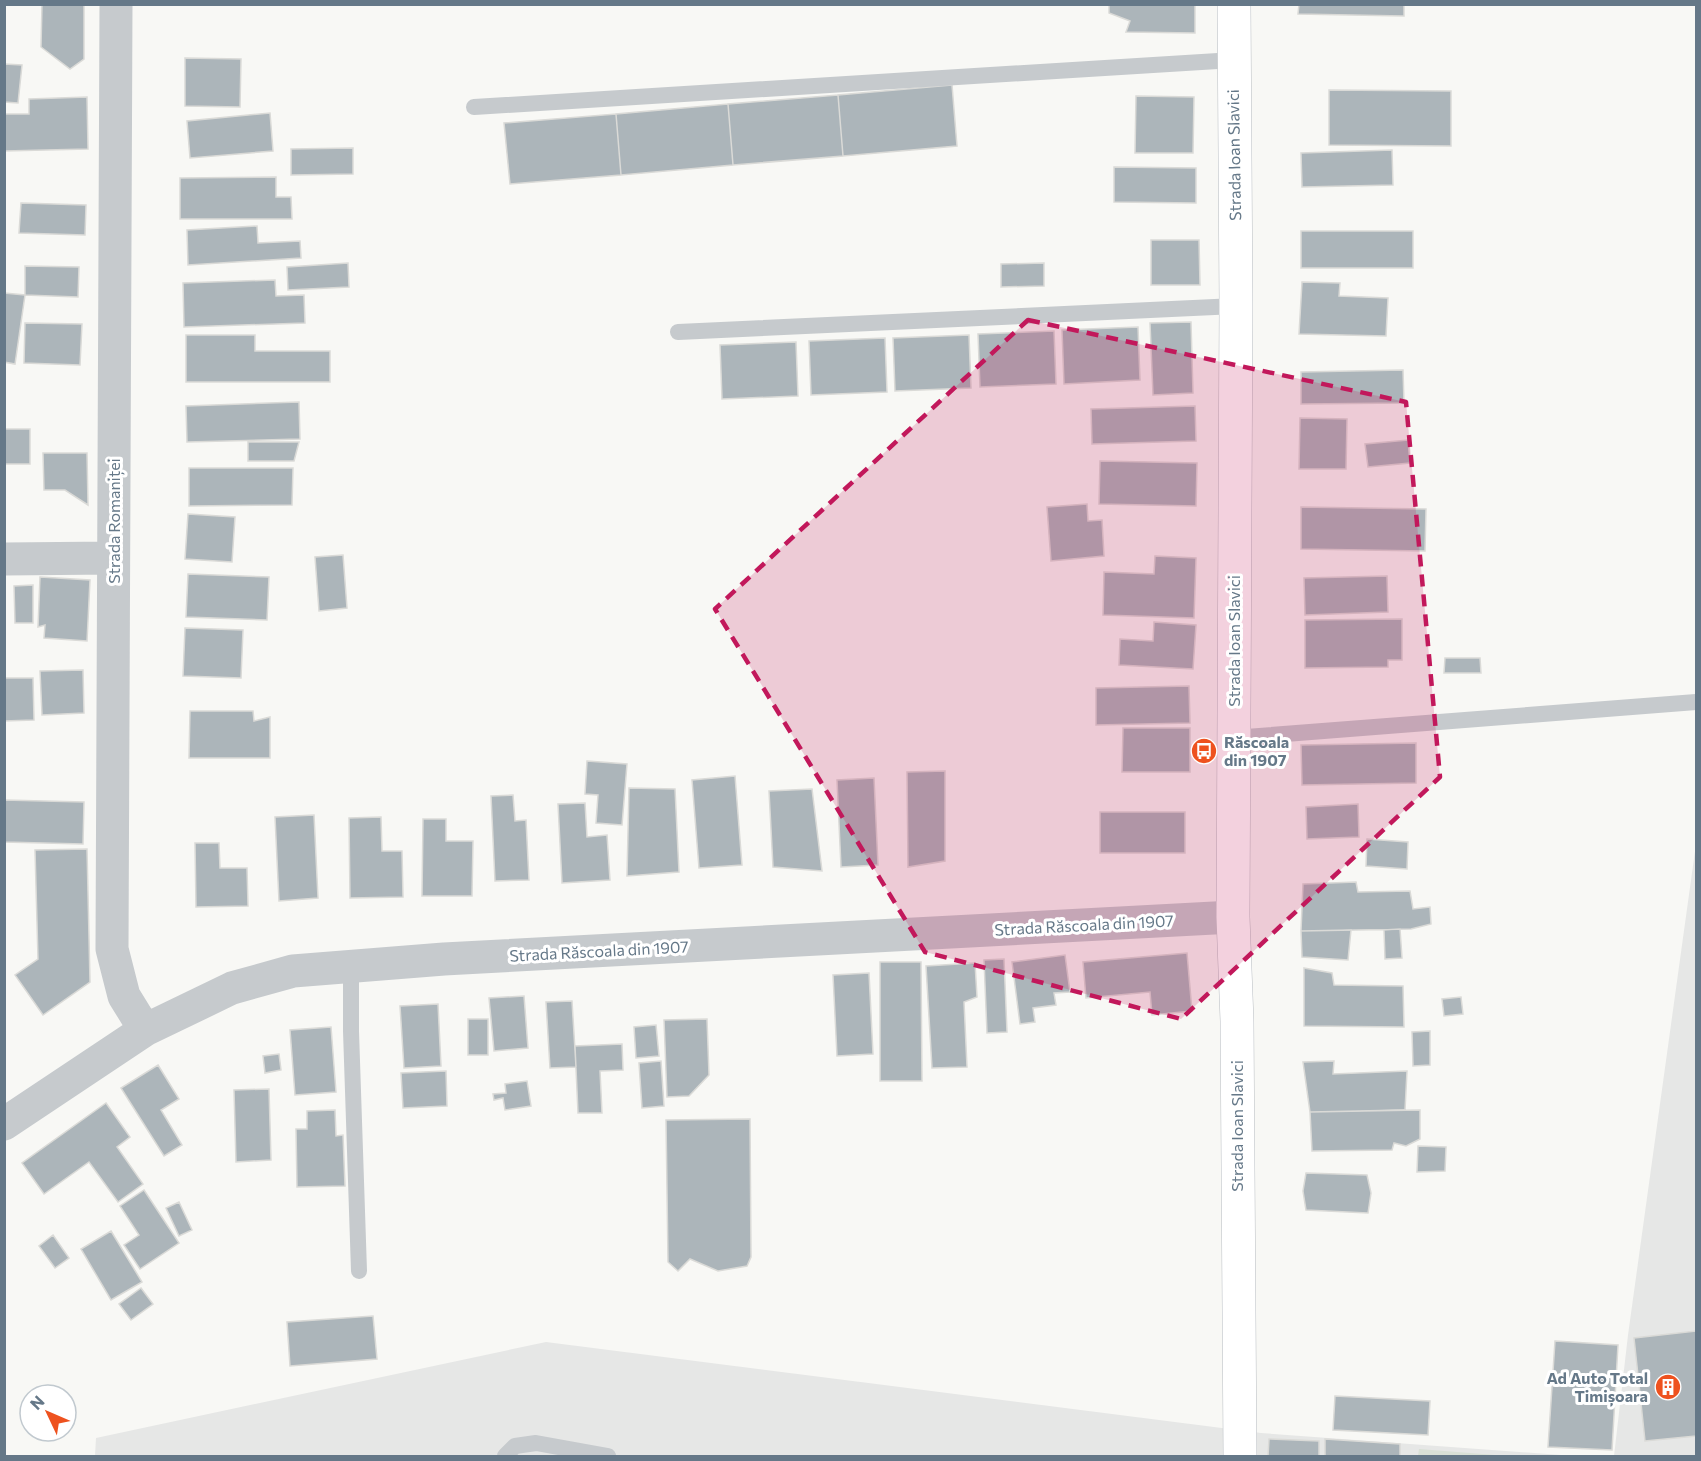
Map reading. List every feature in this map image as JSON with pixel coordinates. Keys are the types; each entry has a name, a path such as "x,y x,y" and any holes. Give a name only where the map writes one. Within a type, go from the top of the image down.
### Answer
{"main road":[{"name":"Strada Ioan Slavici","path":"1234,4 1236,306 1233,917 1237,1021 1240,1456"}],"street":[{"name":"Strada Romaniței","path":"116,4 112,949 124,996 145,1030"},
{"path":"4,559 113,558"},
{"name":"Strada Răscoala din 1907","path":"4,1124 145,1030 232,988 293,971 444,959 1233,917"}],"lane":[{"path":"474,107 1234,60"},
{"path":"678,333 1236,306"},
{"path":"1233,738 1696,702"},
{"path":"351,966 359,1271"},
{"path":"505,1456 515,1446 536,1443 608,1456"}],"highlighted area":[{"path":"1028,320 1406,402 1440,777 1181,1019 925,952 715,609"}],"shaded area":[{"path":"1696,844 1696,1456 1614,1456 1628,1335"},
{"path":"546,1342 1261,1433 1575,1456 95,1456 96,1438"},
{"path":"1419,1449 1508,1456 1418,1456"}],"building":[{"path":"42,4 84,4 84,59 70,69 41,47"},
{"path":"1109,4 1195,4 1195,33 1126,32 1130,21 1109,13"},
{"path":"1299,4 1404,4 1404,16 1298,14"},
{"path":"185,58 241,59 240,107 185,106"},
{"path":"4,64 22,65 18,103 4,102"},
{"path":"952,85 957,146 843,156 838,95"},
{"path":"1329,90 1451,91 1451,146 1329,145"},
{"path":"838,95 843,156 733,165 728,104"},
{"path":"1136,96 1194,97 1193,153 1135,153"},
{"path":"87,97 88,149 4,151 4,114 29,114 29,99"},
{"path":"728,104 733,165 621,175 616,114"},
{"path":"270,113 273,151 190,158 187,121"},
{"path":"616,114 621,175 510,184 504,123"},
{"path":"353,148 353,174 291,175 291,149"},
{"path":"1392,150 1393,185 1302,187 1301,153"},
{"path":"1114,167 1196,168 1196,203 1114,202"},
{"path":"276,177 276,197 291,197 292,219 180,219 180,178"},
{"path":"21,203 86,205 85,235 19,233"},
{"path":"257,226 258,243 300,241 301,258 188,265 187,230"},
{"path":"1301,231 1413,231 1413,268 1301,268"},
{"path":"1151,240 1199,240 1200,285 1151,285"},
{"path":"348,263 349,287 288,290 287,267"},
{"path":"1044,263 1044,286 1001,287 1001,264"},
{"path":"25,266 79,267 78,297 25,295"},
{"path":"275,280 276,296 304,295 305,323 184,327 183,283"},
{"path":"1302,282 1340,283 1339,296 1388,298 1386,336 1299,334"},
{"path":"4,293 25,295 15,364 4,362"},
{"path":"1191,322 1193,393 1153,395 1150,323"},
{"path":"25,323 82,324 80,365 24,363"},
{"path":"1138,327 1140,380 1064,384 1062,330"},
{"path":"1054,331 1056,384 980,387 978,334"},
{"path":"186,335 255,335 255,351 330,351 330,382 186,382"},
{"path":"969,335 971,388 895,391 893,338"},
{"path":"885,338 887,392 811,395 809,341"},
{"path":"796,342 798,396 722,399 720,345"},
{"path":"1403,370 1404,403 1301,404 1301,372"},
{"path":"299,402 300,439 187,442 186,406"},
{"path":"1195,406 1196,441 1092,444 1091,409"},
{"path":"1300,418 1347,419 1346,469 1299,469"},
{"path":"4,429 30,429 30,464 4,464"},
{"path":"1408,440 1410,463 1368,467 1365,444"},
{"path":"248,442 299,442 294,461 248,461"},
{"path":"43,453 87,453 88,505 65,490 44,490"},
{"path":"1100,461 1197,463 1196,506 1099,504"},
{"path":"189,468 293,468 292,505 189,506"},
{"path":"1087,504 1088,521 1102,520 1104,556 1051,561 1047,507"},
{"path":"1301,507 1426,509 1425,551 1301,549"},
{"path":"188,514 235,517 232,562 185,559"},
{"path":"343,555 347,608 319,611 315,557"},
{"path":"1155,556 1196,558 1194,618 1103,615 1104,572 1154,574"},
{"path":"188,574 269,577 267,620 186,617"},
{"path":"1387,576 1388,612 1305,615 1304,578"},
{"path":"40,577 90,580 87,641 44,638 45,625 38,627"},
{"path":"33,585 33,623 15,623 14,586"},
{"path":"1402,619 1402,660 1388,660 1388,667 1305,668 1305,620"},
{"path":"1154,622 1196,625 1193,669 1119,665 1120,639 1153,641"},
{"path":"185,628 243,630 241,678 183,676"},
{"path":"1445,658 1480,658 1481,673 1444,673"},
{"path":"83,670 84,713 42,715 40,671"},
{"path":"4,678 33,678 34,720 4,721"},
{"path":"1189,686 1190,723 1096,725 1096,688"},
{"path":"190,711 253,711 254,721 270,717 270,758 189,758"},
{"path":"1123,728 1190,728 1190,772 1122,772"},
{"path":"1416,743 1416,783 1302,785 1301,745"},
{"path":"587,761 627,764 622,825 596,823 598,795 585,794"},
{"path":"945,771 945,861 908,867 907,772"},
{"path":"735,776 742,865 699,868 692,780"},
{"path":"874,778 878,865 841,867 837,780"},
{"path":"629,788 675,789 679,872 627,876"},
{"path":"812,789 822,871 773,867 769,791"},
{"path":"513,795 515,821 526,820 529,880 495,881 491,796"},
{"path":"4,800 84,802 83,844 4,842"},
{"path":"585,803 587,837 607,835 610,880 562,883 558,804"},
{"path":"1358,804 1359,837 1307,839 1306,807"},
{"path":"1100,812 1185,812 1185,853 1100,853"},
{"path":"314,815 318,898 279,901 275,817"},
{"path":"381,817 382,851 402,851 403,897 350,898 349,818"},
{"path":"423,819 446,819 446,841 473,841 472,896 422,896"},
{"path":"1367,839 1408,842 1407,869 1366,866"},
{"path":"195,843 219,843 220,868 247,868 248,906 196,907"},
{"path":"87,849 90,982 43,1015 15,975 38,959 35,850"},
{"path":"1356,882 1358,892 1410,891 1413,909 1430,907 1431,924 1411,929 1301,931 1303,884"},
{"path":"1400,929 1402,958 1385,959 1384,930"},
{"path":"1351,930 1348,960 1302,957 1301,931"},
{"path":"1187,953 1192,1011 1152,1015 1150,992 1086,998 1083,962"},
{"path":"1065,955 1070,992 1054,993 1056,1005 1033,1008 1035,1022 1020,1024 1012,962"},
{"path":"1004,959 1007,1032 987,1033 984,960"},
{"path":"880,962 921,962 922,1081 880,1081"},
{"path":"975,963 977,997 964,1002 967,1067 932,1068 926,966"},
{"path":"1304,968 1332,973 1334,985 1403,986 1404,1027 1304,1026"},
{"path":"869,973 873,1054 837,1056 833,975"},
{"path":"524,996 528,1048 494,1051 489,998"},
{"path":"1461,997 1463,1014 1444,1016 1442,999"},
{"path":"572,1001 576,1067 550,1068 546,1002"},
{"path":"438,1004 441,1066 404,1068 400,1006"},
{"path":"468,1019 488,1019 488,1055 468,1055"},
{"path":"707,1019 709,1075 689,1096 667,1097 664,1020"},
{"path":"656,1025 659,1056 636,1058 634,1027"},
{"path":"331,1027 336,1092 295,1095 290,1030"},
{"path":"1430,1031 1430,1065 1413,1066 1412,1032"},
{"path":"622,1044 623,1070 600,1071 602,1113 578,1113 575,1046"},
{"path":"279,1054 281,1070 265,1073 263,1056"},
{"path":"661,1061 664,1106 642,1108 639,1063"},
{"path":"1334,1061 1333,1074 1407,1071 1405,1110 1310,1112 1303,1062"},
{"path":"158,1065 179,1099 161,1110 182,1145 164,1156 121,1088"},
{"path":"446,1071 447,1106 403,1108 401,1073"},
{"path":"527,1081 531,1106 505,1110 503,1098 494,1100 493,1094 506,1093 505,1084"},
{"path":"269,1089 271,1160 236,1162 234,1090"},
{"path":"106,1103 130,1137 117,1147 143,1184 118,1202 89,1162 44,1194 22,1163"},
{"path":"335,1110 336,1136 343,1135 345,1186 297,1187 296,1129 307,1129 307,1111"},
{"path":"1420,1110 1420,1139 1406,1146 1394,1143 1392,1150 1312,1151 1310,1112"},
{"path":"750,1119 751,1257 747,1266 718,1271 690,1259 678,1271 668,1262 666,1120"},
{"path":"1418,1146 1446,1147 1445,1171 1417,1172"},
{"path":"1306,1173 1367,1175 1371,1193 1368,1213 1306,1210 1303,1191"},
{"path":"144,1190 179,1243 140,1269 124,1245 139,1235 120,1206"},
{"path":"179,1202 192,1230 179,1236 166,1208"},
{"path":"111,1231 142,1282 111,1300 81,1249"},
{"path":"53,1235 69,1258 55,1268 39,1246"},
{"path":"141,1288 153,1304 131,1320 119,1304"},
{"path":"373,1316 377,1359 290,1366 287,1322"},
{"name":"Ad Auto Total Timișoara","path":"1696,1331 1696,1436 1645,1441 1634,1338"},
{"path":"1555,1341 1618,1345 1612,1450 1548,1447"},
{"path":"1335,1396 1430,1401 1428,1435 1333,1430"},
{"path":"1269,1439 1319,1441 1319,1456 1268,1456"},
{"path":"1325,1439 1400,1444 1400,1456 1325,1456"}],"place":[{"name":"Răscoala din 1907","path":"1204,751"},
{"name":"Ad Auto Total Timișoara","path":"1668,1387"}]}
